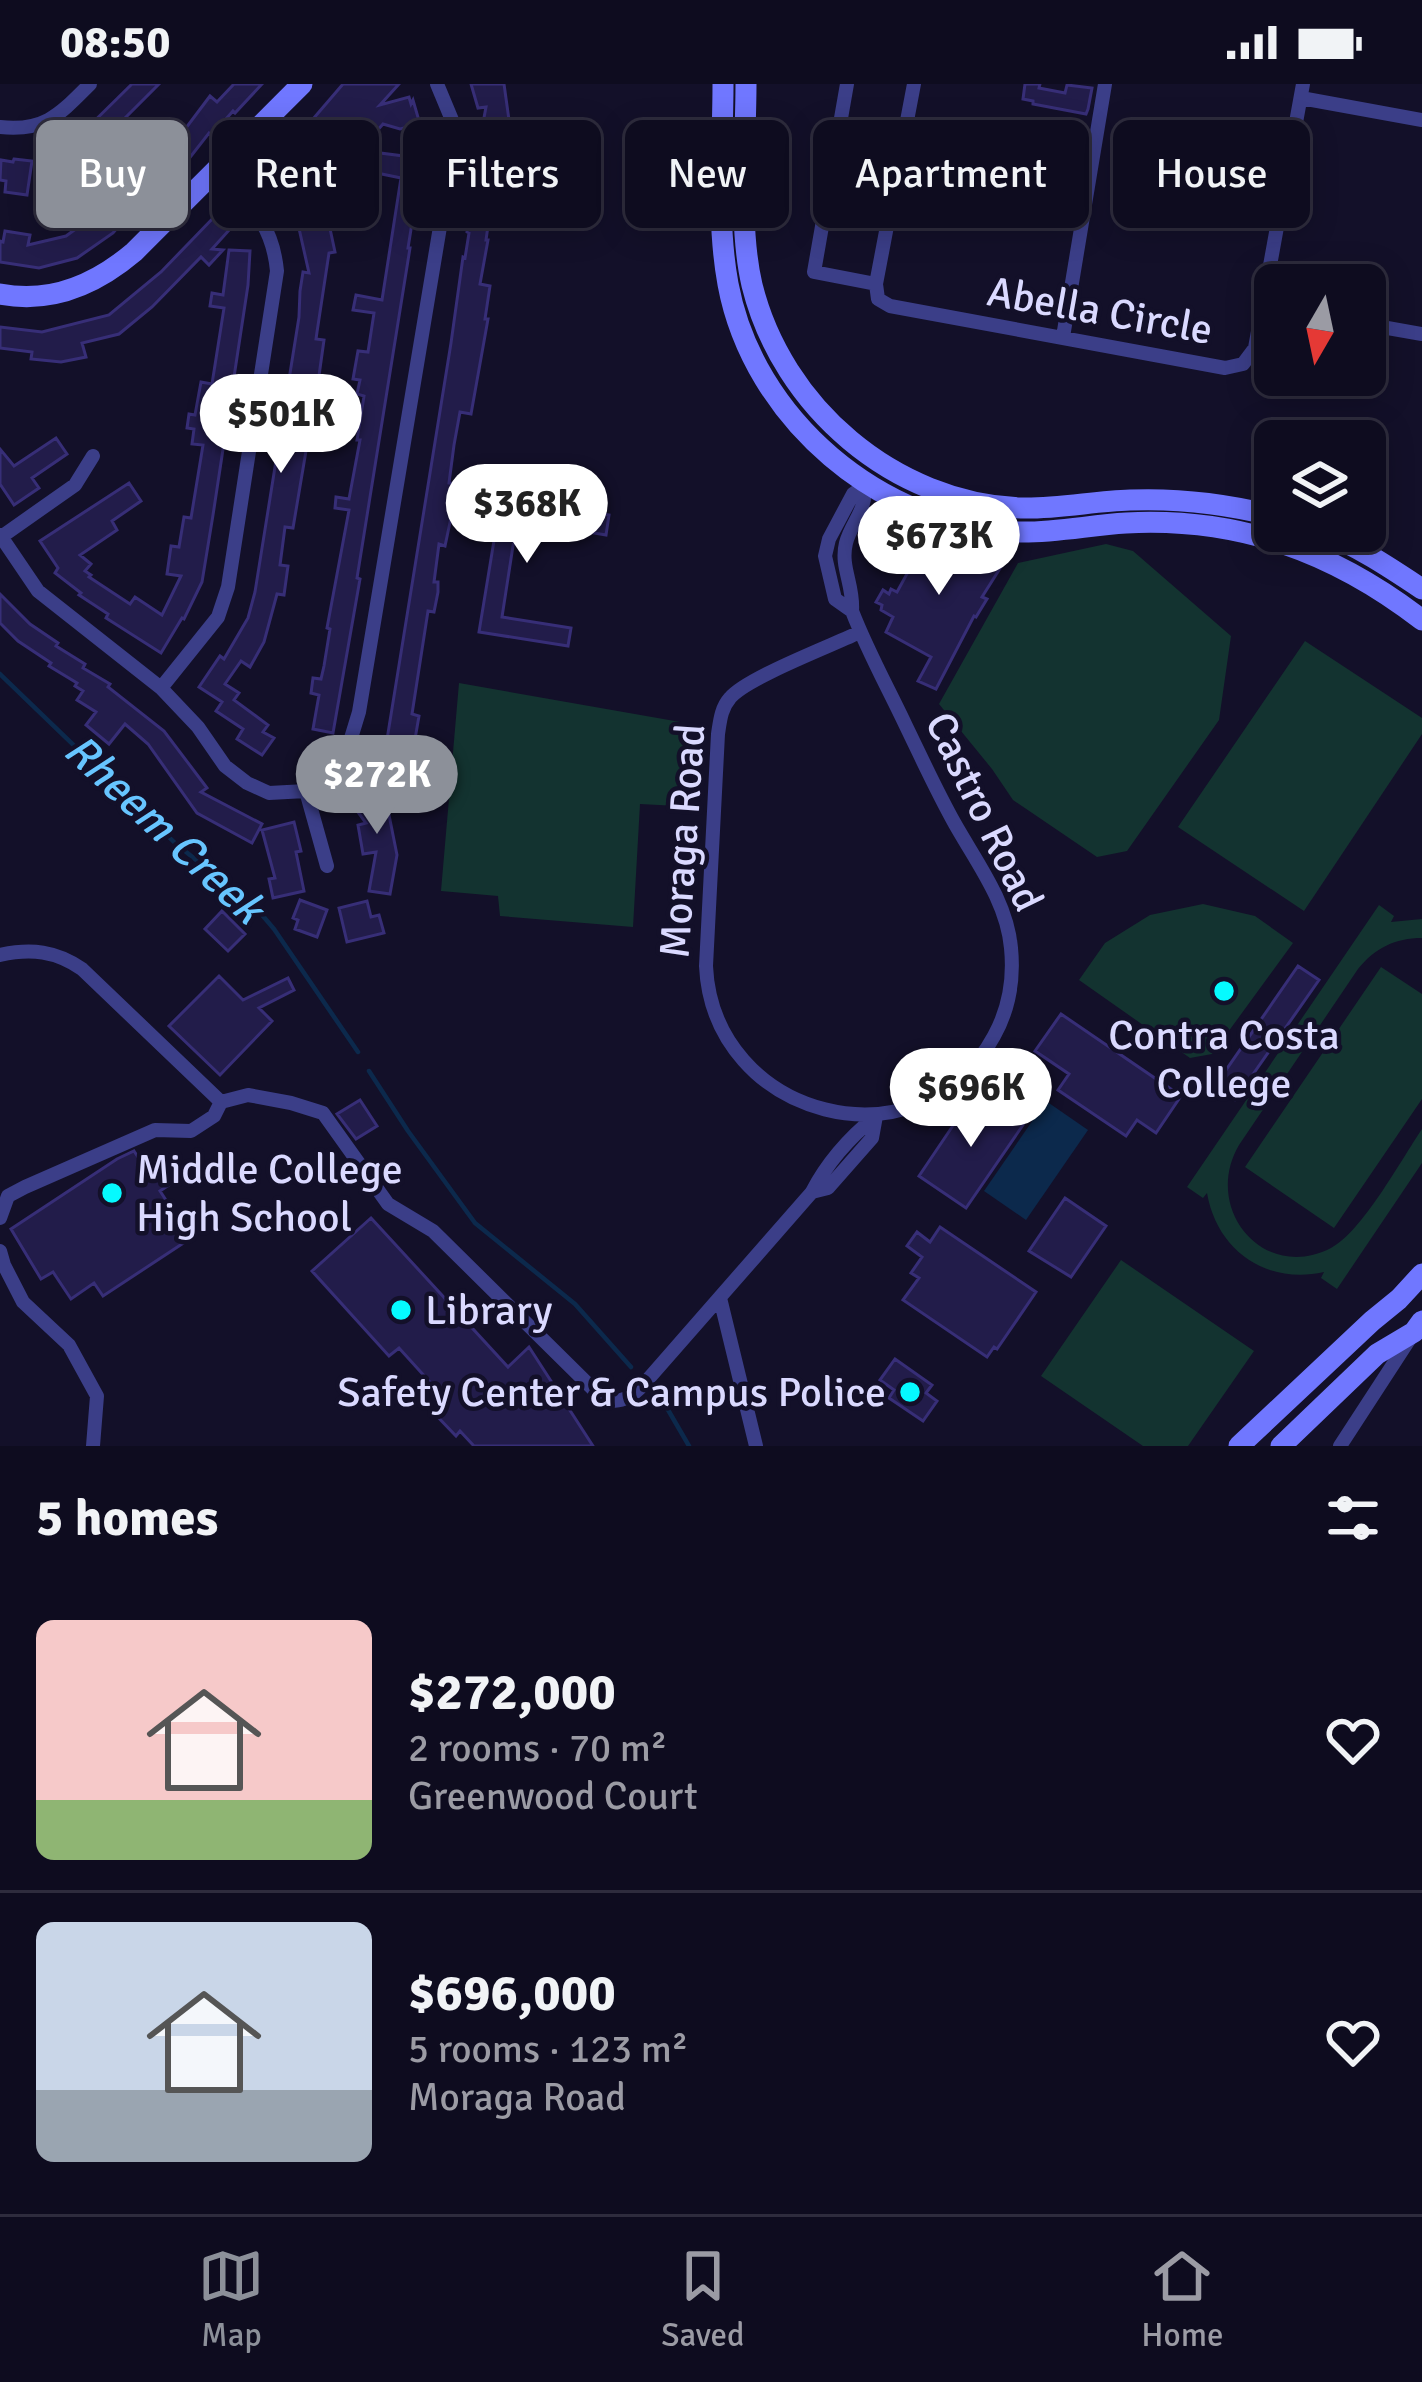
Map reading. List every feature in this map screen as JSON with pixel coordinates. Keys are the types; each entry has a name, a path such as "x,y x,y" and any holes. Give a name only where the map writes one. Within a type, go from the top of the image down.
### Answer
{"main road":[{"path":"266,120 302,84"},
{"path":"723,84 723,256 743,335 794,419 866,486 932,515 1015,532 1177,523 1253,534 1320,556 1372,584 1422,620"},
{"path":"746,84 746,230 752,286 791,375 850,442 933,490 994,506 1172,500 1254,511"},
{"path":"0,294 46,296 70,291 111,271 212,173"},
{"path":"1363,552 1422,589"},
{"path":"1239,1446 1372,1321 1418,1286"},
{"path":"1281,1446 1377,1354 1418,1326"}],"street":[{"path":"0,127 40,126 62,113 90,84"},
{"path":"93,456 75,485 1,536 38,591 160,688 198,727 225,766 247,784 269,793 306,791 348,748 359,712 452,155 452,120 437,84"},
{"path":"847,84 814,272 876,284 914,84"},
{"path":"1063,337 1105,84"},
{"path":"1302,91 1422,120"},
{"name":"Abella Circle","path":"1276,264 1302,91"},
{"path":"160,688 218,616 228,587 277,271 266,228"},
{"name":"Abella Circle","path":"876,284 878,298 890,306 1225,368 1243,364 1254,349"},
{"path":"1386,328 1422,334"},
{"name":"Castro Road","path":"880,462 866,486 853,494 829,538 825,556 835,599 852,610 953,822 990,884 1004,915 1011,948 1010,990 1003,1020 966,1076 936,1097"},
{"name":"Moraga Road","path":"860,632 755,681 726,701 718,734 707,988 736,1052 771,1085 805,1105 838,1114 875,1116 936,1097"},
{"path":"306,791 328,866"},
{"path":"0,956 43,952 82,969 220,1102"},
{"path":"220,1102 248,1095 322,1113 388,1204 433,1231 604,1400 613,1402 633,1395 812,1192 855,1133 875,1116"},
{"path":"0,1218 8,1196 25,1187 155,1130 191,1131 214,1116 220,1102"},
{"path":"0,1251 23,1302 69,1345 98,1396 93,1446"},
{"path":"720,1298 756,1446"},
{"path":"1340,1446 1418,1326"}],"green space":[{"path":"1106,544 1133,551 1231,636 1219,720 1127,851 1097,857 1013,800 939,704 1018,563"},
{"path":"1305,641 1422,718 1422,734 1304,911 1178,827"},
{"path":"459,683 686,723 678,806 640,804 633,927 500,916 498,896 441,891"},
{"path":"1203,904 1255,916 1293,943 1212,1054 1190,1058 1079,980 1105,943 1150,915"},
{"path":"1379,905 1394,916 1391,922 1422,919 1422,938 1386,946 1358,969 1239,1145 1230,1169 1228,1193 1246,1233 1283,1256 1306,1256 1331,1248 1355,1227 1422,1129 1422,1163 1337,1289 1321,1278 1324,1272 1283,1273 1248,1259 1221,1232 1207,1193 1203,1198 1187,1187"},
{"path":"1381,967 1422,994 1422,1099 1334,1228 1245,1167"},
{"path":"1121,1260 1254,1351 1188,1446 1143,1446 1041,1376"}],"water":[{"path":"1046,1101 1088,1130 1026,1220 984,1191"}],"building":[{"path":"132,84 159,84 123,120 95,120"},
{"path":"234,84 262,84 235,113 225,120 212,120 212,135 188,160 188,125 210,96 217,102"},
{"path":"343,84 399,84 380,105 409,97 419,120 403,120 400,129 383,124 379,129 379,120 313,119"},
{"path":"471,84 504,84 509,120 484,120 486,107 478,108"},
{"path":"1025,84 1065,93 1067,85 1092,88 1086,114 1033,104 1023,99"},
{"path":"380,153 403,156 403,228 411,228 410,248 333,733 313,729 319,695 311,693 313,678 321,679 324,666 349,510 335,508 336,497 349,499 360,440 364,396 357,394 360,380 353,379 358,351 368,352 374,313 353,310 356,295 382,300 401,178 379,173"},
{"path":"1,160 32,161 27,195 5,192 6,181 0,180"},
{"path":"212,219 212,228 231,228 212,249 223,250 209,265 201,257 119,334 82,343 86,357 61,362 31,359 32,352 0,348 0,327 42,332 109,315 161,272"},
{"path":"77,228 117,228 77,258 39,268 0,262 5,231 30,235 28,245 66,236"},
{"path":"299,228 330,228 335,252 329,253 316,339 324,340 316,397 307,396 301,432 319,434 317,447 307,445 293,528 285,527 280,565 288,566 284,595 277,594 264,642 250,667 241,661 225,684 239,693 234,700 268,725 263,732 274,738 262,755 237,739 243,729 216,711 222,702 199,687 220,656 224,659 248,618 255,592 303,272 309,273"},
{"path":"468,228 488,228 480,284 490,286 488,319 471,414 460,412 454,445 449,483 456,484 452,513 445,546 439,544 434,582 438,582 438,592 434,612 428,611 412,714 419,716 411,762 416,764 397,786 373,773 385,752"},
{"path":"229,250 250,251 248,285 202,582 161,653 106,618 108,614 55,573 58,568 40,541 129,483 141,501 112,521 117,530 80,555 91,564 85,571 89,577 130,604 135,597 162,615 181,576 167,574 171,546 179,547 184,517 191,518 203,445 192,444 189,414 195,415 201,382 212,384 224,308 210,306 212,293 223,295"},
{"path":"56,438 67,454 32,478 39,488 14,505 0,484 0,449 14,466"},
{"path":"501,498 609,515 606,535 517,520 502,617 571,628 568,646 479,632"},
{"path":"935,532 950,541 984,545 1001,554 998,559 1004,562 936,689 918,681 931,657 886,632 893,617 876,602 883,590 897,592 908,572 895,566 899,549 909,555 920,537 930,542"},
{"path":"0,594 56,646 85,664 83,668 110,684 164,731 207,788 201,792 262,824 252,843 197,813 148,744 125,724 109,744 86,725 96,712 77,700 83,691 0,623"},
{"path":"372,782 386,800 397,855 390,894 369,891 376,852 363,854 358,825 366,823 349,800"},
{"path":"294,822 304,891 273,898 269,879 275,878 262,830"},
{"path":"300,900 327,910 317,937 295,929 298,920 293,918"},
{"path":"367,901 371,917 379,915 384,933 347,942 339,908"},
{"path":"222,911 245,934 228,951 205,929"},
{"path":"1298,966 1319,980 1235,1100 1215,1086"},
{"path":"219,976 243,1000 288,978 294,990 259,1008 272,1021 220,1075 169,1026"},
{"path":"1061,1014 1181,1096 1156,1133 1137,1120 1126,1136 1058,1090 1069,1074 1035,1051"},
{"path":"975,1093 1023,1125 966,1208 919,1176"},
{"path":"360,1100 377,1126 356,1139 337,1114"},
{"path":"134,1151 153,1180 174,1167 181,1177 160,1191 191,1238 103,1296 94,1283 71,1299 53,1272 41,1279 11,1229"},
{"path":"1065,1198 1106,1226 1071,1277 1029,1251"},
{"path":"371,1218 508,1367 529,1347 593,1446 474,1446 460,1431 456,1436 434,1413 447,1401 399,1348 389,1356 312,1271"},
{"path":"940,1227 1036,1292 987,1357 903,1300 919,1278 911,1273 922,1257 907,1246 917,1232 930,1242"},
{"name":"Safety Center & Campus Police","path":"895,1359 932,1385 926,1393 937,1401 923,1421 889,1398 894,1390 880,1380"}],"waterway":[{"name":"Rheem Creek","path":"0,674 175,843 257,909 358,1052"},
{"name":"Rheem Creek","path":"369,1071 475,1223 575,1304 631,1367"},
{"name":"Rheem Creek","path":"660,1396 689,1446"}],"place":[{"name":"Contra Costa College","path":"1224,991"},
{"name":"Middle College High School","path":"112,1193"},
{"name":"Library","path":"401,1310"},
{"name":"Safety Center & Campus Police","path":"910,1392"}]}
